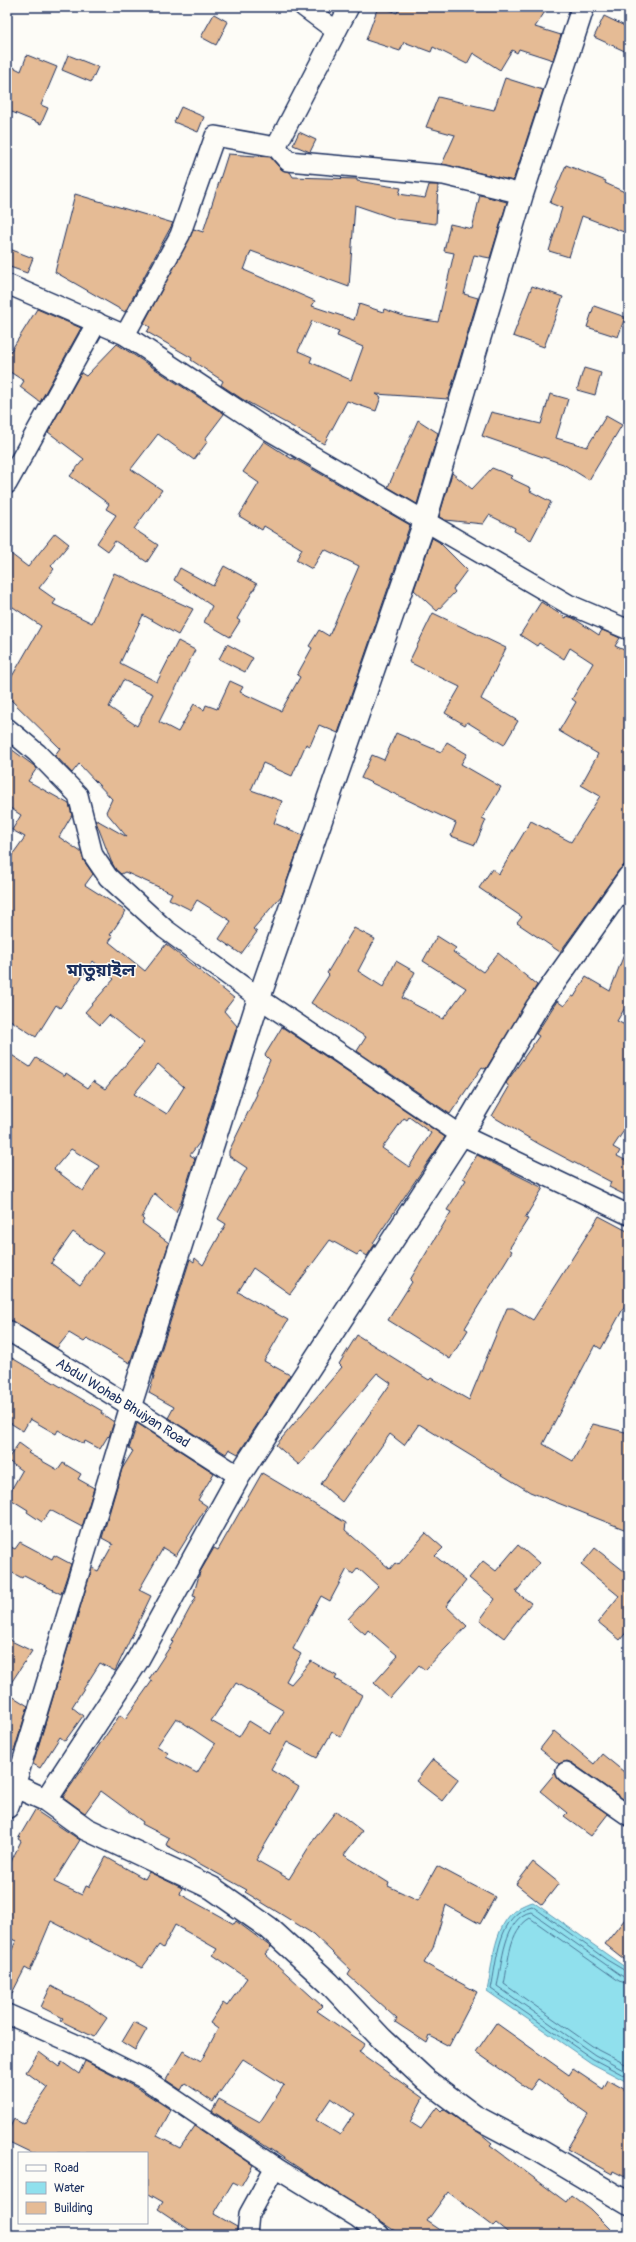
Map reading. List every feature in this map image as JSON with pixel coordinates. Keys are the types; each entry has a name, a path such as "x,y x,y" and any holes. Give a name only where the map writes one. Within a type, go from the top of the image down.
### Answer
{"street":[{"path":"304,7 335,30"},
{"path":"276,147 335,30 349,7"},
{"path":"7,1807 11,1783 260,998 425,521 522,194 583,7"},
{"path":"125,335 180,235 215,136 276,147 288,161 444,175 522,194"},
{"path":"7,284 125,335 270,431 568,604 629,630"},
{"path":"7,484 97,322"},
{"path":"7,728 37,753 78,795 92,855 108,877 165,929 260,998 461,1135 629,1215"},
{"path":"46,1800 137,1661 239,1476 461,1135 537,1007 629,876"},
{"name":"Abdul Wohab Bhuiyan Road","path":"7,1330 239,1476"},
{"path":"566,1772 629,1816"},
{"path":"11,1783 46,1800 86,1829 212,1888 269,1928 329,1983 382,2039 426,2080 468,2112 540,2151 629,2204"},
{"path":"7,2014 73,2043 145,2079 276,2167 358,2218 380,2235"},
{"path":"247,2235 249,2214 276,2167"}],"water":[{"path":"533,1902 629,1970 629,2083 591,2063 487,1991 494,1951 503,1926 510,1915 520,1907"}],"building":[{"path":"378,7 383,7 397,13 400,7 548,7 535,27 561,35 553,60 519,49 517,53 512,50 500,70 473,53 467,64 433,47 431,52 404,42 400,51 366,40"},
{"path":"214,14 228,22 216,45 201,37"},
{"path":"604,16 629,28 629,53 594,37"},
{"path":"27,55 57,67 41,105 48,108 41,124 7,110 7,64 21,71"},
{"path":"68,55 98,67 91,82 62,70"},
{"path":"505,78 543,90 513,181 442,164 455,135 426,127 438,97 494,110"},
{"path":"181,107 204,117 198,132 174,122"},
{"path":"299,132 316,140 310,152 293,145"},
{"path":"228,154 270,157 280,168 290,172 293,177 357,179 357,181 401,188 399,194 425,198 429,185 438,185 436,224 396,219 355,205 349,287 251,251 244,270 315,301 312,306 354,320 359,304 383,312 384,309 406,317 438,322 454,253 444,251 450,224 472,229 480,195 507,202 490,258 474,255 464,294 478,298 448,399 376,394 381,397 376,411 347,401 324,444 242,399 221,385 223,381 191,360 192,358 147,332 150,327 144,323 194,229 203,232","holes":["312,321 339,331 337,336 363,347 351,380 310,362 312,357 298,351"]},
{"path":"566,165 606,181 605,183 629,194 629,234 582,216 569,257 549,251 562,208 550,203"},
{"path":"75,194 173,223 125,312 55,272"},
{"path":"7,248 33,258 27,273 7,266"},
{"path":"532,286 563,297 544,347 513,336"},
{"path":"594,306 625,317 618,337 587,327"},
{"path":"37,309 81,328 40,402 20,387 24,381 7,370 7,357"},
{"path":"117,344 224,414 205,439 208,441 194,460 158,434 131,469 162,490 134,529 158,545 147,562 115,541 108,551 97,543 116,515 106,509 109,504 70,476 84,459 48,432 81,373 86,376"},
{"path":"584,368 601,373 595,395 577,390"},
{"path":"550,394 568,399 556,438 587,447 606,416 622,425 589,480 563,464 482,436 491,412 541,424"},
{"path":"418,420 438,433 417,504 388,487"},
{"path":"264,441 292,459 293,458 410,525 338,733 319,725 310,746 306,744 292,776 263,763 251,790 282,801 274,823 303,835 282,895 253,929 257,932 241,954 219,939 231,921 197,900 191,910 169,899 172,893 125,872 121,874 116,870 95,819 127,837 106,812 112,799 79,764 72,773 55,755 60,748 7,696 7,685 41,626 7,603 7,551 28,567 55,533 69,544 51,566 54,569 39,588 56,600 53,604 92,623 114,573 193,609 178,635 143,615 120,663 157,682 178,641 195,650 159,722 178,732 194,704 204,710 206,705 217,709 230,681 243,687 240,692 281,711 300,677 297,675 312,648 309,646 319,630 329,636 359,566 324,549 312,569 296,560 302,549 264,526 262,530 239,516 259,483 243,472","holes":["123,680 153,694 137,726 109,707"]},
{"path":"492,468 512,476 510,478 531,488 530,491 551,502 531,540 514,531 515,528 489,515 483,524 445,520 439,517 452,473 472,489"},
{"path":"432,538 439,542 467,570 453,589 455,592 437,611 414,590"},
{"path":"224,566 257,584 237,619 240,621 230,637 204,622 212,606 174,580 180,568 213,586"},
{"path":"541,602 566,618 567,616 573,618 599,635 602,630 620,638 615,646 629,652 629,860 619,870 560,952 517,923 522,917 479,888 492,869 499,874 531,821 571,842 600,796 581,785 598,754 559,731 576,702 572,699 593,663 570,648 564,659 539,643 537,646 520,635"},
{"path":"433,613 506,648 481,699 518,721 504,745 467,722 465,725 445,713 460,687 409,662"},
{"path":"227,644 253,658 245,672 219,659"},
{"path":"396,733 441,752 447,742 467,754 461,764 501,787 482,818 486,820 475,845 451,836 456,823 361,778 372,755 384,760"},
{"path":"7,746 37,768 28,781 69,804 72,815 59,837 81,852 84,861 93,874 85,885 126,911 110,935 113,936 109,942 145,971 166,944 234,998 224,1011 237,1026 200,1142 190,1155 195,1158 181,1202 176,1212 154,1193 142,1218 144,1220 142,1223 169,1243 130,1363 87,1339 84,1342 69,1333 57,1348 7,1319 7,1052 30,1067 36,1058 65,1076 66,1073 88,1088 93,1081 105,1089 144,1043 109,1015 100,1025 85,1012 114,979 93,961 60,1008 56,1005 36,1037 7,1018 7,862 25,837 12,830 21,815 7,806","holes":["158,1064 184,1087 167,1114 134,1094","71,1149 99,1166 83,1191 54,1169","73,1232 103,1253 80,1285 51,1263"]},
{"path":"354,928 375,939 358,971 383,987 396,961 415,972 402,998 443,1019 466,988 423,961 437,936 456,948 453,952 483,972 498,953 537,985 486,1069 482,1067 450,1114 357,1051 366,1037 311,1003 329,975 327,973"},
{"path":"628,944 629,1001 617,1021 629,1027 629,1123 613,1147 620,1151 617,1156 629,1162 629,1197 609,1187 611,1182 539,1144 492,1116 509,1087 506,1083 539,1036 536,1034 557,1001 564,1006 572,996 574,997 586,977 610,991"},
{"path":"282,1027 445,1137 373,1243 375,1244 367,1256 360,1251 357,1255 330,1240 290,1294 253,1268 238,1292 288,1320 264,1361 290,1375 238,1454 229,1449 226,1454 168,1418 174,1407 149,1393 190,1259 194,1262 195,1258 203,1265 226,1224 218,1219 247,1168 229,1156 229,1151 257,1094 255,1093 270,1060 265,1055","holes":["409,1117 431,1133 409,1167 382,1148 404,1118 407,1120"]},
{"path":"477,1155 543,1188 525,1218 528,1219 509,1249 512,1251 465,1328 468,1330 450,1359 388,1320 412,1282 410,1280 451,1212 447,1210 466,1180 463,1178"},
{"path":"599,1216 629,1232 629,1298 601,1349 595,1345 543,1444 573,1461 593,1424 629,1433 629,1531 530,1492 419,1424 404,1445 390,1434 342,1502 321,1484 391,1383 377,1373 299,1465 276,1445 342,1367 339,1364 357,1335 429,1380 431,1378 469,1400 507,1308 513,1308 533,1320"},
{"path":"12,1358 102,1411 101,1413 114,1422 109,1437 108,1436 100,1449 85,1441 84,1444 58,1430 56,1434 30,1419 23,1431 7,1421 7,1366"},
{"path":"137,1423 214,1473 198,1500 207,1506 176,1556 163,1548 139,1590 151,1596 115,1671 100,1663 72,1707 83,1716 65,1741 60,1737 40,1768 33,1764 92,1568 98,1571 113,1544 102,1538 122,1469 133,1451 129,1449"},
{"path":"19,1443 30,1451 28,1453 58,1470 63,1463 81,1474 78,1479 94,1488 82,1527 50,1510 42,1522 27,1512 28,1510 7,1497 22,1471 7,1460"},
{"path":"262,1473 346,1523 345,1530 390,1569 395,1563 398,1565 426,1533 443,1548 435,1556 466,1581 446,1606 467,1626 425,1670 419,1665 390,1698 374,1683 398,1656 368,1630 365,1634 348,1619 378,1586 358,1568 353,1574 347,1569 330,1601 321,1596 293,1649 301,1654 286,1681 291,1684 311,1661 337,1676 335,1679 362,1695 341,1737 332,1732 317,1758 287,1742 271,1770 299,1787 256,1860 289,1879 312,1842 336,1811 362,1831 344,1855 389,1883 388,1886 418,1900 437,1866 495,1897 480,1924 446,1905 433,1948 424,1963 477,1992 449,2046 430,2036 427,2043 395,2022 397,2019 348,1975 351,1970 313,1934 245,1892 247,1890 166,1845 169,1838 142,1824 143,1822 101,1791 85,1813 63,1797 120,1715 125,1719 152,1681 149,1679 173,1642 172,1641 196,1597 193,1596 200,1572 214,1548 218,1550","holes":["236,1683 284,1711 270,1734 249,1721 239,1737 211,1721","176,1718 215,1744 197,1773 166,1757 168,1753 157,1746"]},
{"path":"20,1542 52,1559 54,1555 71,1564 61,1594 24,1575 22,1578 7,1570 7,1545 15,1549"},
{"path":"518,1545 539,1563 516,1592 531,1603 504,1638 480,1620 495,1599 469,1578 483,1561 496,1571"},
{"path":"595,1548 629,1575 629,1629 620,1640 598,1622 619,1596 581,1565"},
{"path":"7,1639 32,1651 7,1689"},
{"path":"7,1693 28,1706 14,1751 7,1747"},
{"path":"554,1731 594,1764 602,1754 629,1776 629,1803 572,1763 567,1761 559,1764 540,1749"},
{"path":"433,1759 459,1779 442,1801 416,1781"},
{"path":"555,1773 560,1781 608,1814 591,1836 564,1816 567,1813 540,1791"},
{"path":"35,1810 80,1840 54,1882 82,1895 86,1886 89,1887 106,1857 145,1879 149,1872 182,1888 180,1894 234,1924 236,1921 271,1947 265,1954 322,2006 317,2011 365,2044 359,2052 423,2098 410,2122 421,2129 437,2107 441,2111 443,2109 481,2134 492,2143 490,2145 566,2202 571,2195 591,2210 616,2235 511,2235 496,2223 493,2226 448,2192 427,2221 448,2235 401,2235 212,2111 219,2099 260,2122 284,2085 243,2059 213,2102 185,2083 181,2090 166,2080 183,2051 201,2061 218,2029 210,2023 223,2003 227,2006 247,1978 213,1955 217,1949 175,1925 163,1948 159,1945 142,1968 51,1921 30,1971 25,1968 7,2003 7,1960 16,1941 7,1937 7,1870 21,1841 18,1839","holes":["331,2098 354,2114 340,2135 316,2120"]},
{"path":"533,1862 559,1883 542,1905 516,1884"},
{"path":"629,1914 629,1963 605,1944"},
{"path":"51,1986 64,1993 63,1994 89,2005 107,2018 94,2037 61,2021 63,2018 41,2007"},
{"path":"134,2022 147,2029 135,2050 122,2042"},
{"path":"496,2023 569,2075 573,2069 603,2089 608,2080 629,2092 629,2179 613,2171 612,2174 567,2149 588,2114 538,2079 530,2090 476,2052"},
{"path":"39,2052 59,2067 62,2062 79,2074 85,2061 139,2089 171,2110 157,2136 180,2148 195,2126 253,2165 241,2186 233,2182 214,2214 237,2227 236,2235 197,2235 158,2209 163,2202 148,2194 148,2152 30,2152 7,2141 7,2133 14,2119 23,2124 48,2088 26,2072"}],"district":[{"name":"মাতুয়াইল","path":"101,970"}]}
